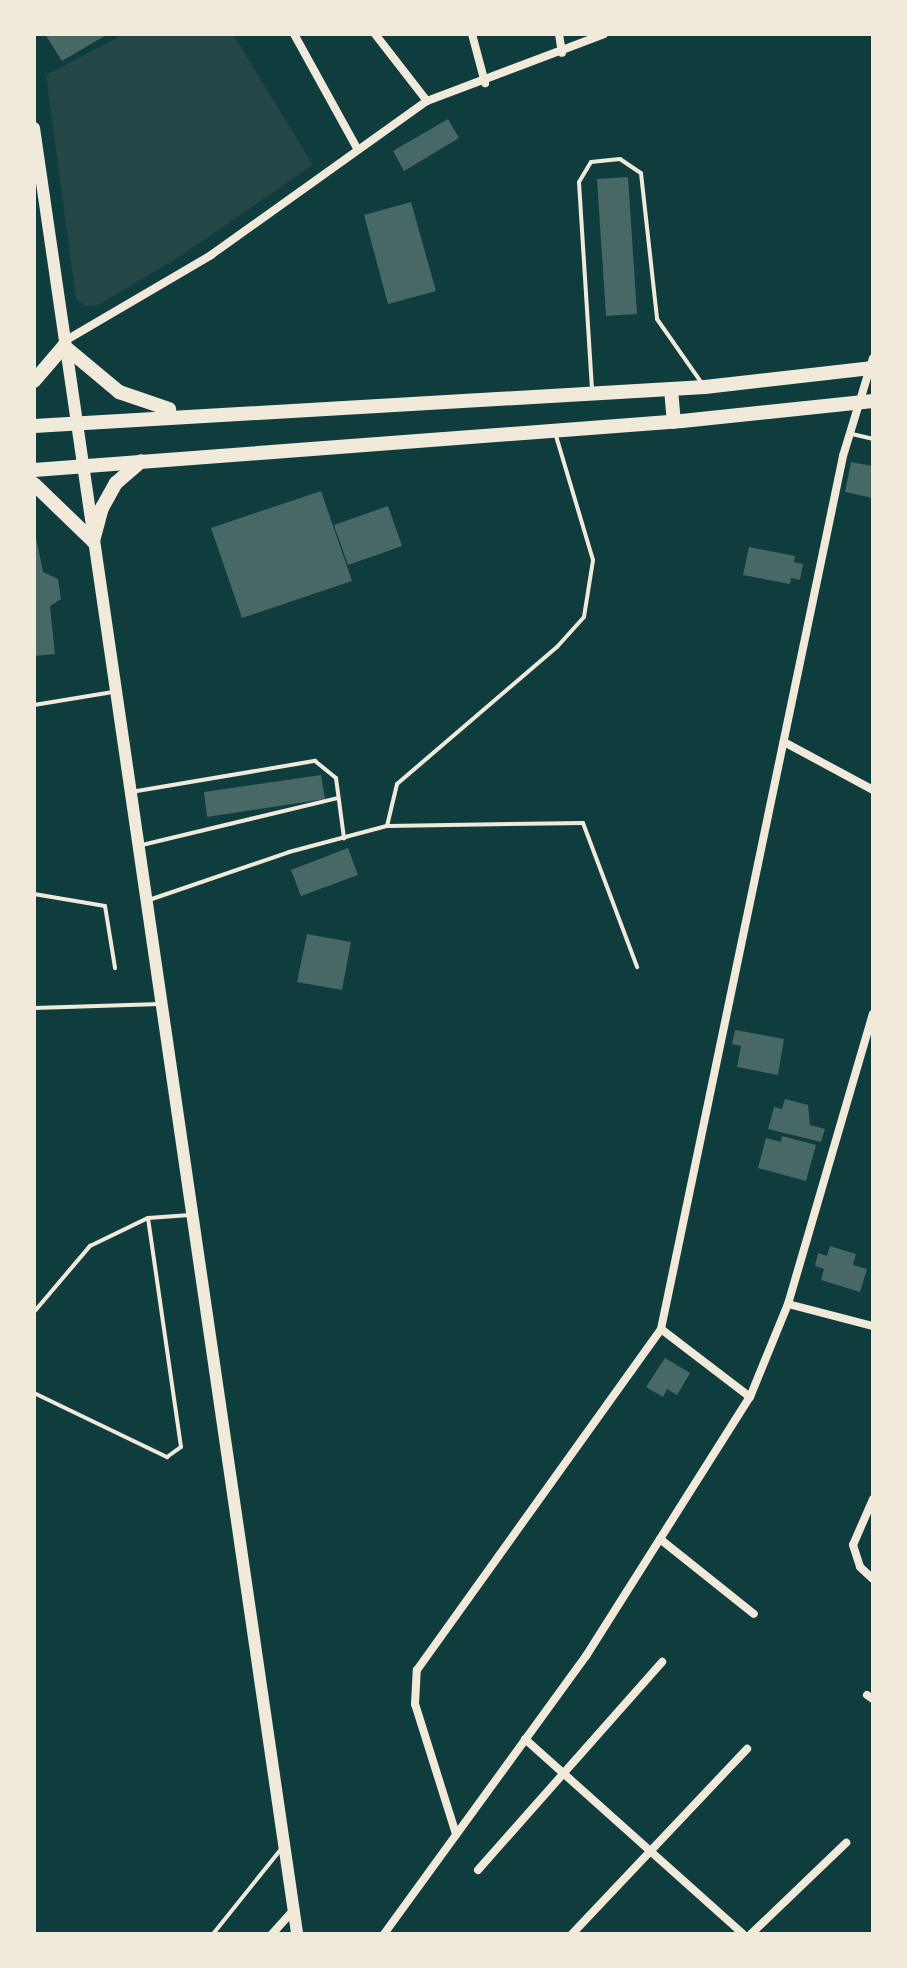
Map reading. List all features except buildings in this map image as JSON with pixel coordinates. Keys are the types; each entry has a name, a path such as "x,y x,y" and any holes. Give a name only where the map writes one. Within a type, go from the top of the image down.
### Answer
{"main road":[{"path":"34,128 63,344 297,1934"},
{"path":"34,381 63,344"},
{"path":"63,344 119,392 146,405 189,413"},
{"path":"34,426 189,413 342,410 705,387 872,365"},
{"path":"671,389 674,422"},
{"path":"34,470 674,422 866,402"},
{"path":"93,541 102,508 116,483 142,461"},
{"path":"34,484 93,541"}],"street":[{"path":"294,34 358,150"},
{"path":"375,34 427,101"},
{"path":"472,34 485,83"},
{"path":"559,34 562,53"},
{"path":"63,344 211,255 427,101 485,83 604,34"},
{"path":"456,1834 415,1704 417,1670 661,1329 850,434 866,402 872,365"},
{"path":"784,742 873,790"},
{"path":"384,1934 586,1656 750,1397 788,1304 873,1014"},
{"path":"788,1304 873,1326"},
{"path":"661,1329 750,1397"},
{"path":"873,1499 853,1545 860,1567 873,1579"},
{"path":"660,1539 754,1614"},
{"path":"478,1870 662,1662"},
{"path":"525,1739 743,1934"},
{"path":"572,1934 747,1749"},
{"path":"751,1934 846,1843"},
{"path":"272,1934 293,1911"}],"lane":[{"path":"593,394 579,182 591,162 620,159 641,173 657,319 705,387"},
{"path":"387,826 397,784 557,647 584,617 593,560 554,429"},
{"path":"850,434 873,439"},
{"path":"34,705 116,692"},
{"path":"130,792 315,761 336,778 344,838"},
{"path":"138,845 338,798"},
{"path":"147,901 387,826 583,823 637,967"},
{"path":"34,894 105,906 115,968"},
{"path":"34,1008 162,1004"},
{"path":"34,1312 90,1246 148,1218 193,1214"},
{"path":"34,1393 167,1457 181,1447 148,1218"},
{"path":"213,1934 285,1844"}],"shaded area":[{"path":"124,34 233,34 313,165 176,259 96,306 85,306 76,299 46,75"}]}
